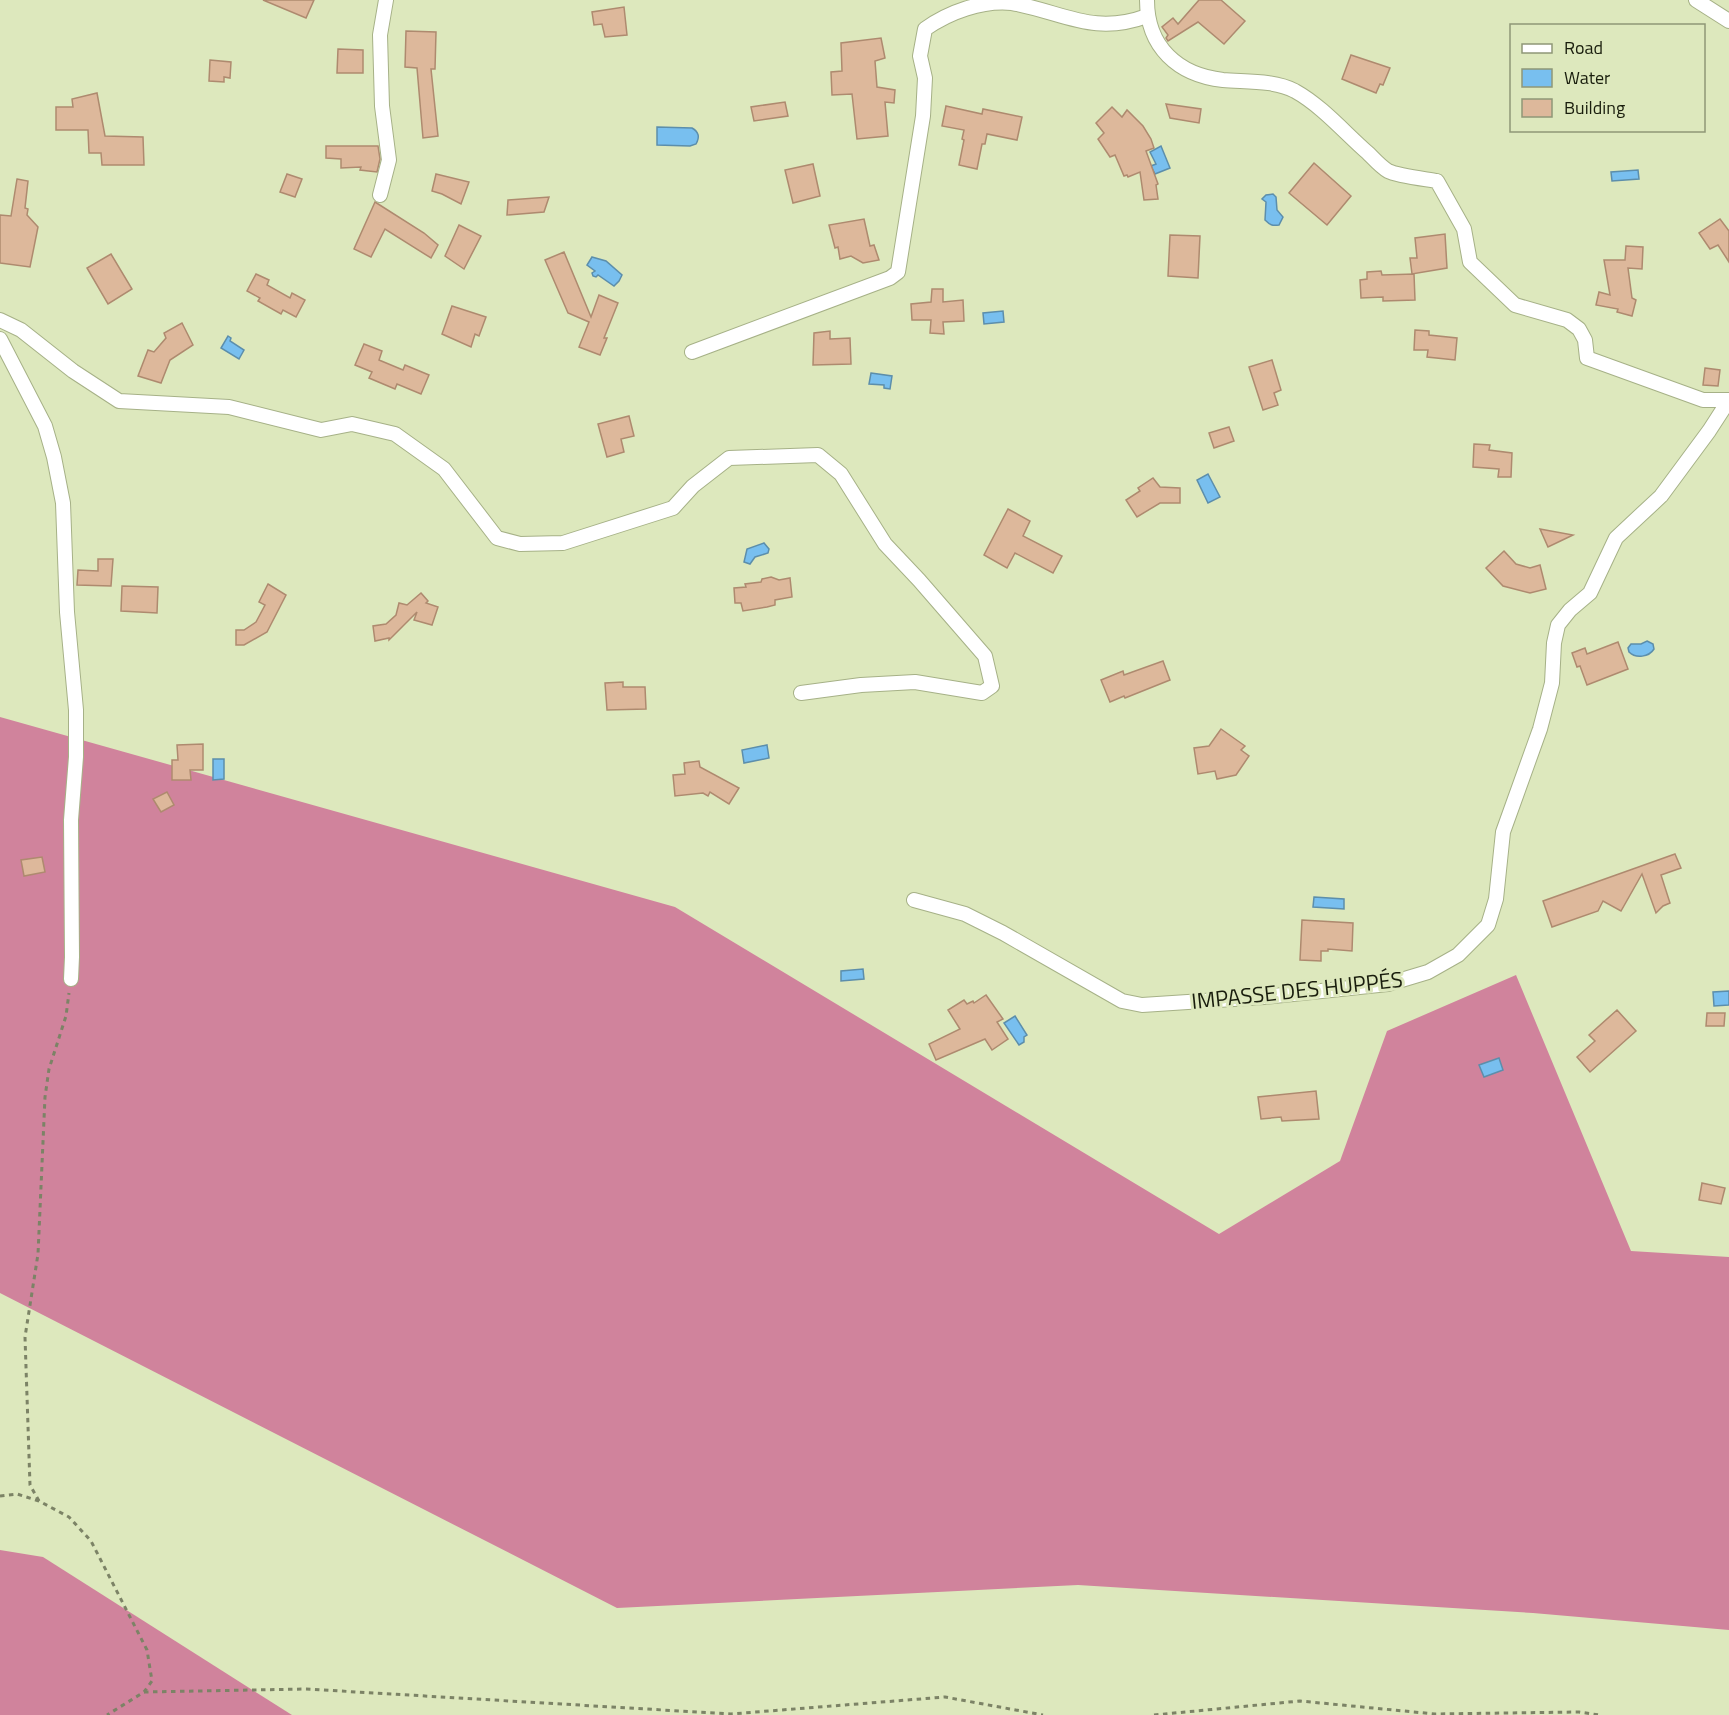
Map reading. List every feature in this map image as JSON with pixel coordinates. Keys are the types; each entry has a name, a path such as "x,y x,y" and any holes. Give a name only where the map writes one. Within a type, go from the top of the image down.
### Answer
{"street":[{"path":"380,195 389,160 382,106 380,35 386,0"},
{"path":"1147,0 1147,16 1152,33 1171,60 1203,76 1266,83 1293,90 1311,102 1389,172 1437,181 1464,229 1470,262 1515,305 1567,320 1579,329 1585,340 1587,358 1703,400 1729,400"},
{"path":"1696,0 1729,21"},
{"path":"692,352 890,278 898,273 923,116 925,78 920,56 925,29 950,14 992,2 1010,2 1084,23 1129,23 1147,16"},
{"path":"0,320 21,330 73,371 120,401 229,406 321,430 352,424 395,434 444,469 497,538 520,544 563,543 673,508 693,486 729,458 818,455 841,474 885,544 985,656 992,686 982,693 915,682 861,685 801,693"},
{"path":"0,339 45,426 63,503 68,612 76,710 76,757 71,820 71,980"},
{"name":"IMPASSE DES HUPPÉS","path":"915,900 965,914 1122,1001 1142,1005 1264,997 1388,984 1428,972 1458,955 1488,925 1496,899 1503,832 1540,729 1552,683 1554,643 1558,625 1570,610 1590,593 1616,538 1661,496 1729,400"}],"path":[{"path":"39,1501 30,1485 25,1337 38,1254 45,1097 49,1069 66,1016 71,980"},
{"path":"0,1496 17,1494 39,1501 69,1517 91,1541 147,1650 152,1681 144,1692 107,1715"},
{"path":"144,1692 306,1689 731,1714 945,1697 1043,1715"},
{"path":"1154,1715 1300,1701 1435,1714 1579,1712 1599,1715"}],"shaded area":[{"path":"0,717 675,907 1219,1234 1340,1161 1387,1031 1516,975 1631,1251 1729,1257 1729,1630 1533,1613 1078,1585 617,1608 0,1293"},
{"path":"0,1550 43,1557 292,1715 0,1715"}],"water":[{"path":"657,127 692,128 696,131 698,139 696,144 690,146 657,145"},
{"path":"1161,146 1170,168 1155,174 1151,166 1156,164 1150,152"},
{"path":"1638,170 1639,179 1612,181 1611,172"},
{"path":"1273,194 1276,197 1277,210 1283,217 1279,225 1271,225 1265,220 1266,202 1262,199 1266,195"},
{"path":"592,257 606,261 622,275 614,286 598,275 593,276 592,273 595,271 587,265"},
{"path":"1003,311 1004,322 984,324 983,313"},
{"path":"228,336 231,338 230,341 244,350 239,359 221,348"},
{"path":"871,373 892,376 890,389 884,388 884,385 869,384"},
{"path":"1208,474 1220,497 1208,503 1197,480"},
{"path":"764,543 769,549 768,553 755,557 750,564 744,562 747,549"},
{"path":"1647,641 1653,644 1654,649 1649,654 1639,656 1629,652 1628,648 1631,644 1641,644"},
{"path":"767,745 769,758 744,763 742,750"},
{"path":"213,759 224,759 224,779 213,780"},
{"path":"1314,897 1344,899 1344,909 1313,907"},
{"path":"863,969 864,979 841,981 841,971"},
{"path":"1729,991 1729,1005 1714,1006 1713,992"},
{"path":"1015,1016 1027,1035 1024,1037 1024,1042 1019,1045 1004,1023"},
{"path":"1499,1058 1503,1070 1484,1077 1479,1065"}],"building":[{"path":"263,0 314,0 306,18"},
{"path":"1199,0 1221,0 1245,21 1224,44 1198,22 1168,41 1166,38 1168,35 1162,27 1173,18 1178,24"},
{"path":"624,7 627,35 605,37 602,24 594,25 592,12"},
{"path":"406,31 436,32 435,69 431,69 438,136 423,138 417,68 405,67"},
{"path":"881,38 885,58 875,61 877,87 895,90 894,103 885,102 888,136 857,139 852,94 832,95 831,72 842,71 841,43"},
{"path":"338,49 363,50 363,73 337,73"},
{"path":"1351,55 1390,68 1383,85 1380,84 1376,93 1342,79"},
{"path":"210,60 231,62 230,78 224,77 224,82 209,81"},
{"path":"97,93 105,136 143,137 144,165 102,165 101,153 89,153 88,130 56,130 56,107 73,107 72,99"},
{"path":"785,102 788,116 754,121 751,107"},
{"path":"1166,104 1201,109 1199,123 1170,118"},
{"path":"946,106 982,114 983,109 1022,117 1017,140 987,134 985,144 982,144 977,169 959,165 964,130 942,126"},
{"path":"1112,107 1122,117 1127,110 1143,126 1151,139 1154,148 1146,151 1158,184 1156,185 1158,199 1144,200 1140,172 1128,177 1124,176 1115,155 1110,157 1098,139 1104,133 1096,123"},
{"path":"326,146 378,146 380,159 377,172 360,170 361,167 341,168 341,159 326,158"},
{"path":"1314,163 1351,196 1327,225 1289,193"},
{"path":"813,164 820,196 793,203 785,170"},
{"path":"287,174 302,179 295,197 280,192"},
{"path":"436,174 469,182 461,204 432,191"},
{"path":"17,179 28,181 25,208 28,209 27,215 38,227 30,267 0,263 0,215 11,216"},
{"path":"549,197 544,212 507,215 508,200"},
{"path":"375,202 424,233 438,245 431,258 385,229 371,257 354,249"},
{"path":"864,219 870,246 874,245 879,260 863,263 851,256 840,259 829,225"},
{"path":"1720,219 1729,231 1729,262 1718,245 1710,249 1699,233"},
{"path":"459,225 481,236 464,269 445,256"},
{"path":"1445,234 1447,268 1412,274 1410,258 1417,258 1415,238"},
{"path":"1170,235 1200,236 1198,278 1168,276"},
{"path":"1626,246 1643,247 1642,269 1628,268 1632,298 1636,300 1632,316 1617,312 1618,309 1596,305 1599,292 1610,295 1604,260 1625,260"},
{"path":"564,252 591,317 599,295 618,303 600,355 579,347 589,322 568,313 545,260"},
{"path":"111,254 132,289 108,304 87,268"},
{"path":"1381,271 1382,275 1414,274 1415,300 1383,301 1383,297 1361,298 1360,280 1367,279 1367,272"},
{"path":"256,274 269,280 267,285 290,298 292,293 305,300 296,317 283,310 281,314 258,301 260,298 247,291"},
{"path":"932,289 943,289 943,302 963,300 964,321 943,322 944,334 930,333 931,320 912,320 911,304 931,302"},
{"path":"452,306 486,317 479,336 475,334 471,347 442,334"},
{"path":"182,323 193,345 170,360 161,383 138,376 148,350 154,352 166,338 164,333"},
{"path":"1415,330 1429,331 1429,335 1457,338 1455,360 1427,357 1428,350 1414,350"},
{"path":"830,331 830,339 850,338 851,364 813,365 814,333"},
{"path":"364,344 382,351 379,360 403,370 405,365 429,375 421,394 397,384 395,389 369,378 372,372 355,365"},
{"path":"1272,360 1281,390 1274,393 1278,405 1263,410 1249,367"},
{"path":"1705,368 1720,370 1718,386 1703,385"},
{"path":"629,416 634,436 621,439 624,452 607,457 598,424"},
{"path":"1229,427 1234,441 1214,448 1209,433"},
{"path":"1474,444 1490,445 1489,450 1512,453 1511,477 1498,477 1499,469 1473,467"},
{"path":"1153,478 1160,487 1180,488 1180,503 1160,503 1137,517 1126,500 1140,491 1138,488"},
{"path":"1008,509 1030,521 1023,536 1062,556 1053,573 1015,553 1007,568 984,555"},
{"path":"1540,529 1573,535 1548,547"},
{"path":"1504,551 1516,564 1530,568 1540,565 1546,589 1530,593 1503,586 1486,568"},
{"path":"98,559 113,559 111,586 77,585 78,570 98,571"},
{"path":"771,577 779,580 790,578 792,597 775,600 775,605 743,611 741,603 735,603 734,588 746,587 745,584 761,582 762,579"},
{"path":"268,584 286,595 267,632 244,645 236,645 236,630 244,630 256,622 265,605 259,602"},
{"path":"122,586 158,587 157,613 121,611"},
{"path":"421,593 428,601 426,603 438,607 432,625 414,620 417,612 389,640 389,638 375,641 373,626 386,624 396,615 399,603 407,605"},
{"path":"1618,642 1628,669 1587,685 1572,653 1585,648 1587,654"},
{"path":"1163,661 1170,680 1110,702 1101,680 1123,671 1124,675"},
{"path":"623,682 623,687 645,687 646,709 607,710 605,683"},
{"path":"1221,729 1245,746 1241,750 1249,756 1236,775 1217,779 1215,771 1198,774 1194,748 1209,746"},
{"path":"203,744 203,770 190,770 191,780 172,780 172,760 178,760 177,745"},
{"path":"699,761 700,767 739,788 729,804 710,792 708,796 703,793 675,796 673,775 685,774 684,763"},
{"path":"167,792 174,805 161,812 153,799"},
{"path":"1675,854 1681,868 1661,875 1670,903 1656,913 1642,874 1621,911 1603,901 1598,911 1552,927 1543,901"},
{"path":"42,857 45,872 24,876 21,860"},
{"path":"1302,920 1353,923 1352,951 1328,949 1328,951 1321,951 1321,961 1300,960"},
{"path":"986,995 1003,1019 997,1022 1008,1039 992,1050 985,1039 936,1060 929,1044 960,1029 948,1010 964,1000 967,1004 973,1001 974,1003"},
{"path":"1617,1010 1636,1031 1590,1072 1577,1057 1595,1041 1589,1035"},
{"path":"1707,1013 1725,1013 1724,1026 1706,1026"},
{"path":"1316,1091 1319,1119 1282,1121 1281,1117 1261,1119 1258,1097"},
{"path":"1702,1183 1725,1188 1721,1204 1699,1200"}]}
